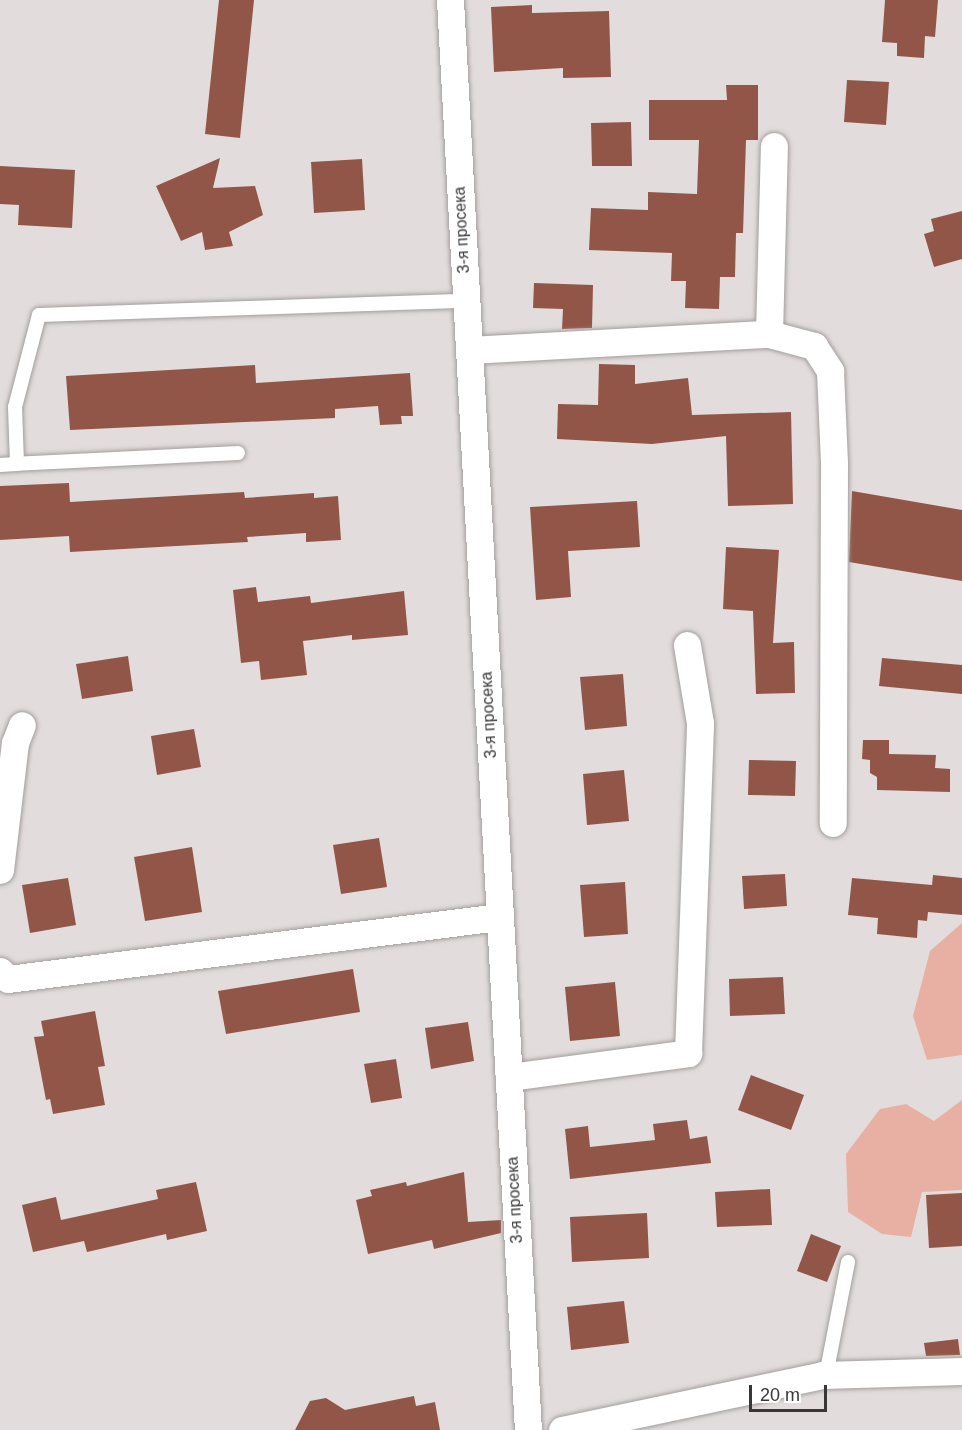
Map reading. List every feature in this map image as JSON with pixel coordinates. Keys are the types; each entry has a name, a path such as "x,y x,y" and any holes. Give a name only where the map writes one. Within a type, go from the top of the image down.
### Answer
{"street":[{"name":"3-я просека","path":"450,0 528,1430"},
{"path":"769,334 774,146"},
{"path":"469,350 769,334 814,346 830,371 834,464 833,823"},
{"path":"508,1077 687,1053 700,723 687,645"},
{"path":"0,870 15,742 22,725"},
{"path":"0,971 8,980 500,916"},
{"path":"562,1430 822,1375 962,1371"}],"lane":[{"path":"17,464 15,407 39,315 466,301"},
{"path":"0,465 238,453"},
{"path":"822,1375 828,1365 848,1262"}],"shaded area":[{"path":"962,923 962,1055 927,1060 913,1016 930,951"},
{"path":"962,1100 962,1190 922,1192 911,1237 882,1234 848,1212 846,1154 880,1109 906,1104 934,1121"}],"building":[{"path":"219,0 254,0 240,138 205,134"},
{"path":"885,0 938,0 935,37 925,36 924,58 897,56 897,43 882,42"},
{"path":"532,5 532,13 609,11 611,77 563,78 563,68 494,72 491,7"},
{"path":"847,80 889,82 886,125 844,122"},
{"path":"726,85 758,85 758,140 746,140 743,233 736,233 735,277 720,277 719,309 685,308 686,281 671,281 672,253 589,250 591,208 648,210 648,192 697,194 699,140 649,140 649,100 727,100"},
{"path":"631,122 632,166 592,166 591,123"},
{"path":"220,158 213,188 255,186 263,215 229,232 233,246 205,250 202,232 181,241 156,186"},
{"path":"362,159 365,210 314,213 311,162"},
{"path":"0,166 75,170 72,228 18,225 19,205 0,204"},
{"path":"962,211 962,259 934,267 924,234 934,231 931,219"},
{"path":"534,283 593,285 592,328 562,329 563,309 533,308"},
{"path":"599,364 635,365 635,384 688,378 692,415 791,412 793,504 728,506 726,436 652,444 557,439 558,404 598,405"},
{"path":"255,365 256,383 410,373 413,416 401,416 402,424 380,425 378,406 335,409 335,418 70,430 66,376"},
{"path":"69,483 70,502 244,492 245,498 314,493 314,498 338,496 341,540 306,542 306,533 247,537 248,542 70,552 69,536 0,540 0,486"},
{"path":"852,491 962,510 962,581 849,562"},
{"path":"637,501 640,547 568,551 571,597 536,600 530,507"},
{"path":"726,547 779,550 773,643 794,642 795,693 756,694 753,611 723,609"},
{"path":"256,587 258,602 310,596 311,603 404,591 408,635 352,640 352,635 303,641 307,675 261,680 259,661 241,663 233,590"},
{"path":"128,656 133,691 82,699 76,664"},
{"path":"882,658 962,665 962,694 879,686"},
{"path":"623,674 627,726 585,730 580,677"},
{"path":"194,729 201,767 157,775 151,736"},
{"path":"863,740 889,740 889,754 936,755 935,768 950,769 950,792 877,790 877,777 870,773 870,760 862,759"},
{"path":"749,760 796,761 795,796 748,795"},
{"path":"624,770 629,821 587,825 583,774"},
{"path":"379,838 387,887 341,894 333,845"},
{"path":"192,847 202,912 145,921 134,857"},
{"path":"785,874 787,906 744,909 742,876"},
{"path":"933,875 962,878 962,915 928,912 927,921 918,920 917,938 877,934 878,918 848,915 852,878 932,885"},
{"path":"68,878 76,925 30,933 22,885"},
{"path":"625,882 628,934 584,937 580,885"},
{"path":"353,969 360,1012 226,1034 218,991"},
{"path":"783,977 785,1014 730,1016 729,979"},
{"path":"615,982 620,1036 570,1041 565,987"},
{"path":"95,1011 105,1066 98,1067 105,1105 53,1114 50,1099 46,1100 34,1037 44,1036 41,1021"},
{"path":"468,1022 474,1061 431,1069 425,1028"},
{"path":"396,1059 402,1098 371,1103 364,1064"},
{"path":"751,1075 804,1095 791,1130 738,1110"},
{"path":"687,1120 690,1139 707,1136 711,1163 570,1179 565,1129 588,1126 590,1147 655,1140 653,1124"},
{"path":"464,1172 468,1222 501,1220 501,1233 434,1249 432,1240 368,1254 356,1200 372,1196 370,1190 406,1182 407,1186"},
{"path":"196,1182 207,1231 167,1240 166,1234 87,1252 84,1241 33,1252 22,1205 56,1197 61,1220 158,1199 156,1190"},
{"path":"770,1189 772,1225 717,1227 715,1192"},
{"path":"962,1193 962,1246 929,1248 926,1195"},
{"path":"647,1213 649,1258 572,1262 570,1217"},
{"path":"811,1234 841,1246 827,1282 797,1271"},
{"path":"624,1301 629,1343 571,1350 567,1307"},
{"path":"958,1339 960,1355 926,1356 924,1343"},
{"path":"414,1396 416,1406 435,1402 440,1430 295,1430 310,1401 326,1398 345,1410"}]}
